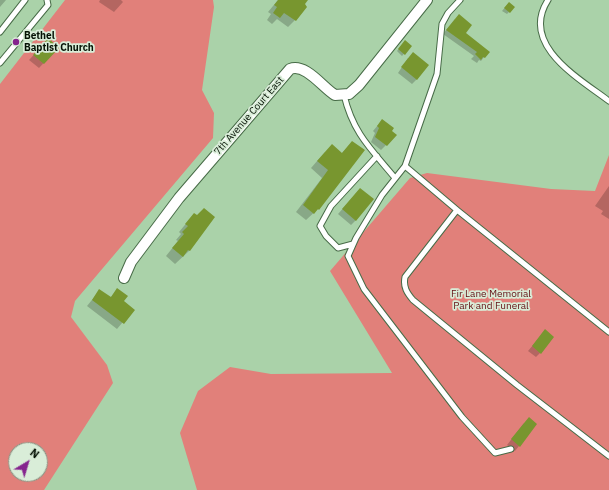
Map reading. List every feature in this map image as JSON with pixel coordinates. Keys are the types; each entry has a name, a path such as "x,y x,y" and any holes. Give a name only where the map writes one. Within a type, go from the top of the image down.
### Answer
{"street":[{"path":"344,95 349,94 359,85 427,0"},
{"name":"7th Avenue Court East","path":"124,278 131,262 179,198 290,69 294,67 304,70 331,93 336,95 344,95"}],"lane":[{"path":"0,32 25,0"},
{"path":"0,63 48,5 47,0"},
{"path":"460,0 448,13 442,24 438,74 405,166 382,195 353,244 348,256 364,289 462,417 495,453 512,449"},
{"path":"548,0 543,12 541,28 546,46 556,59 609,101"},
{"path":"344,95 350,117 358,132 395,178"},
{"path":"353,244 338,248 326,236 320,226 331,206 377,156"},
{"path":"405,166 457,210 609,332"},
{"path":"457,210 405,277 404,283 408,295 517,385 609,456"}],"green space":[{"path":"65,0 213,0 214,7 202,90 214,113 213,138 75,301 71,317 107,365 113,383 44,490 0,490 0,84"},
{"name":"Fir Lane Memorial Park and Funeral","path":"609,155 609,490 197,490 180,433 198,391 230,367 271,374 392,373 330,271 410,178 427,173 551,189 595,191"}],"building":[{"path":"278,0 308,0 305,4 307,7 296,21 284,13 280,18 273,13 277,7 274,5"},
{"path":"509,2 515,7 510,13 504,8"},
{"path":"459,14 472,25 466,33 490,52 485,58 483,57 481,60 475,54 477,52 446,30"},
{"path":"48,38 59,48 44,64 33,55"},
{"path":"405,40 412,46 405,55 398,49"},
{"path":"413,52 429,65 417,80 401,67"},
{"path":"382,119 394,128 392,131 397,135 387,146 375,137 379,128 377,126"},
{"path":"352,141 365,150 319,210 318,209 314,214 303,205 328,170 317,161 332,144 342,153"},
{"path":"360,188 374,199 356,221 342,209"},
{"path":"204,208 215,217 190,251 188,250 183,257 172,248 184,234 182,232 188,226 185,224 194,213 197,215"},
{"path":"117,288 128,296 124,301 135,310 124,324 92,300 99,289 111,297"},
{"path":"545,329 554,337 541,354 532,346"},
{"path":"529,417 537,424 520,447 511,439"}],"place":[{"name":"Bethel Baptist Church","path":"16,42"}]}
